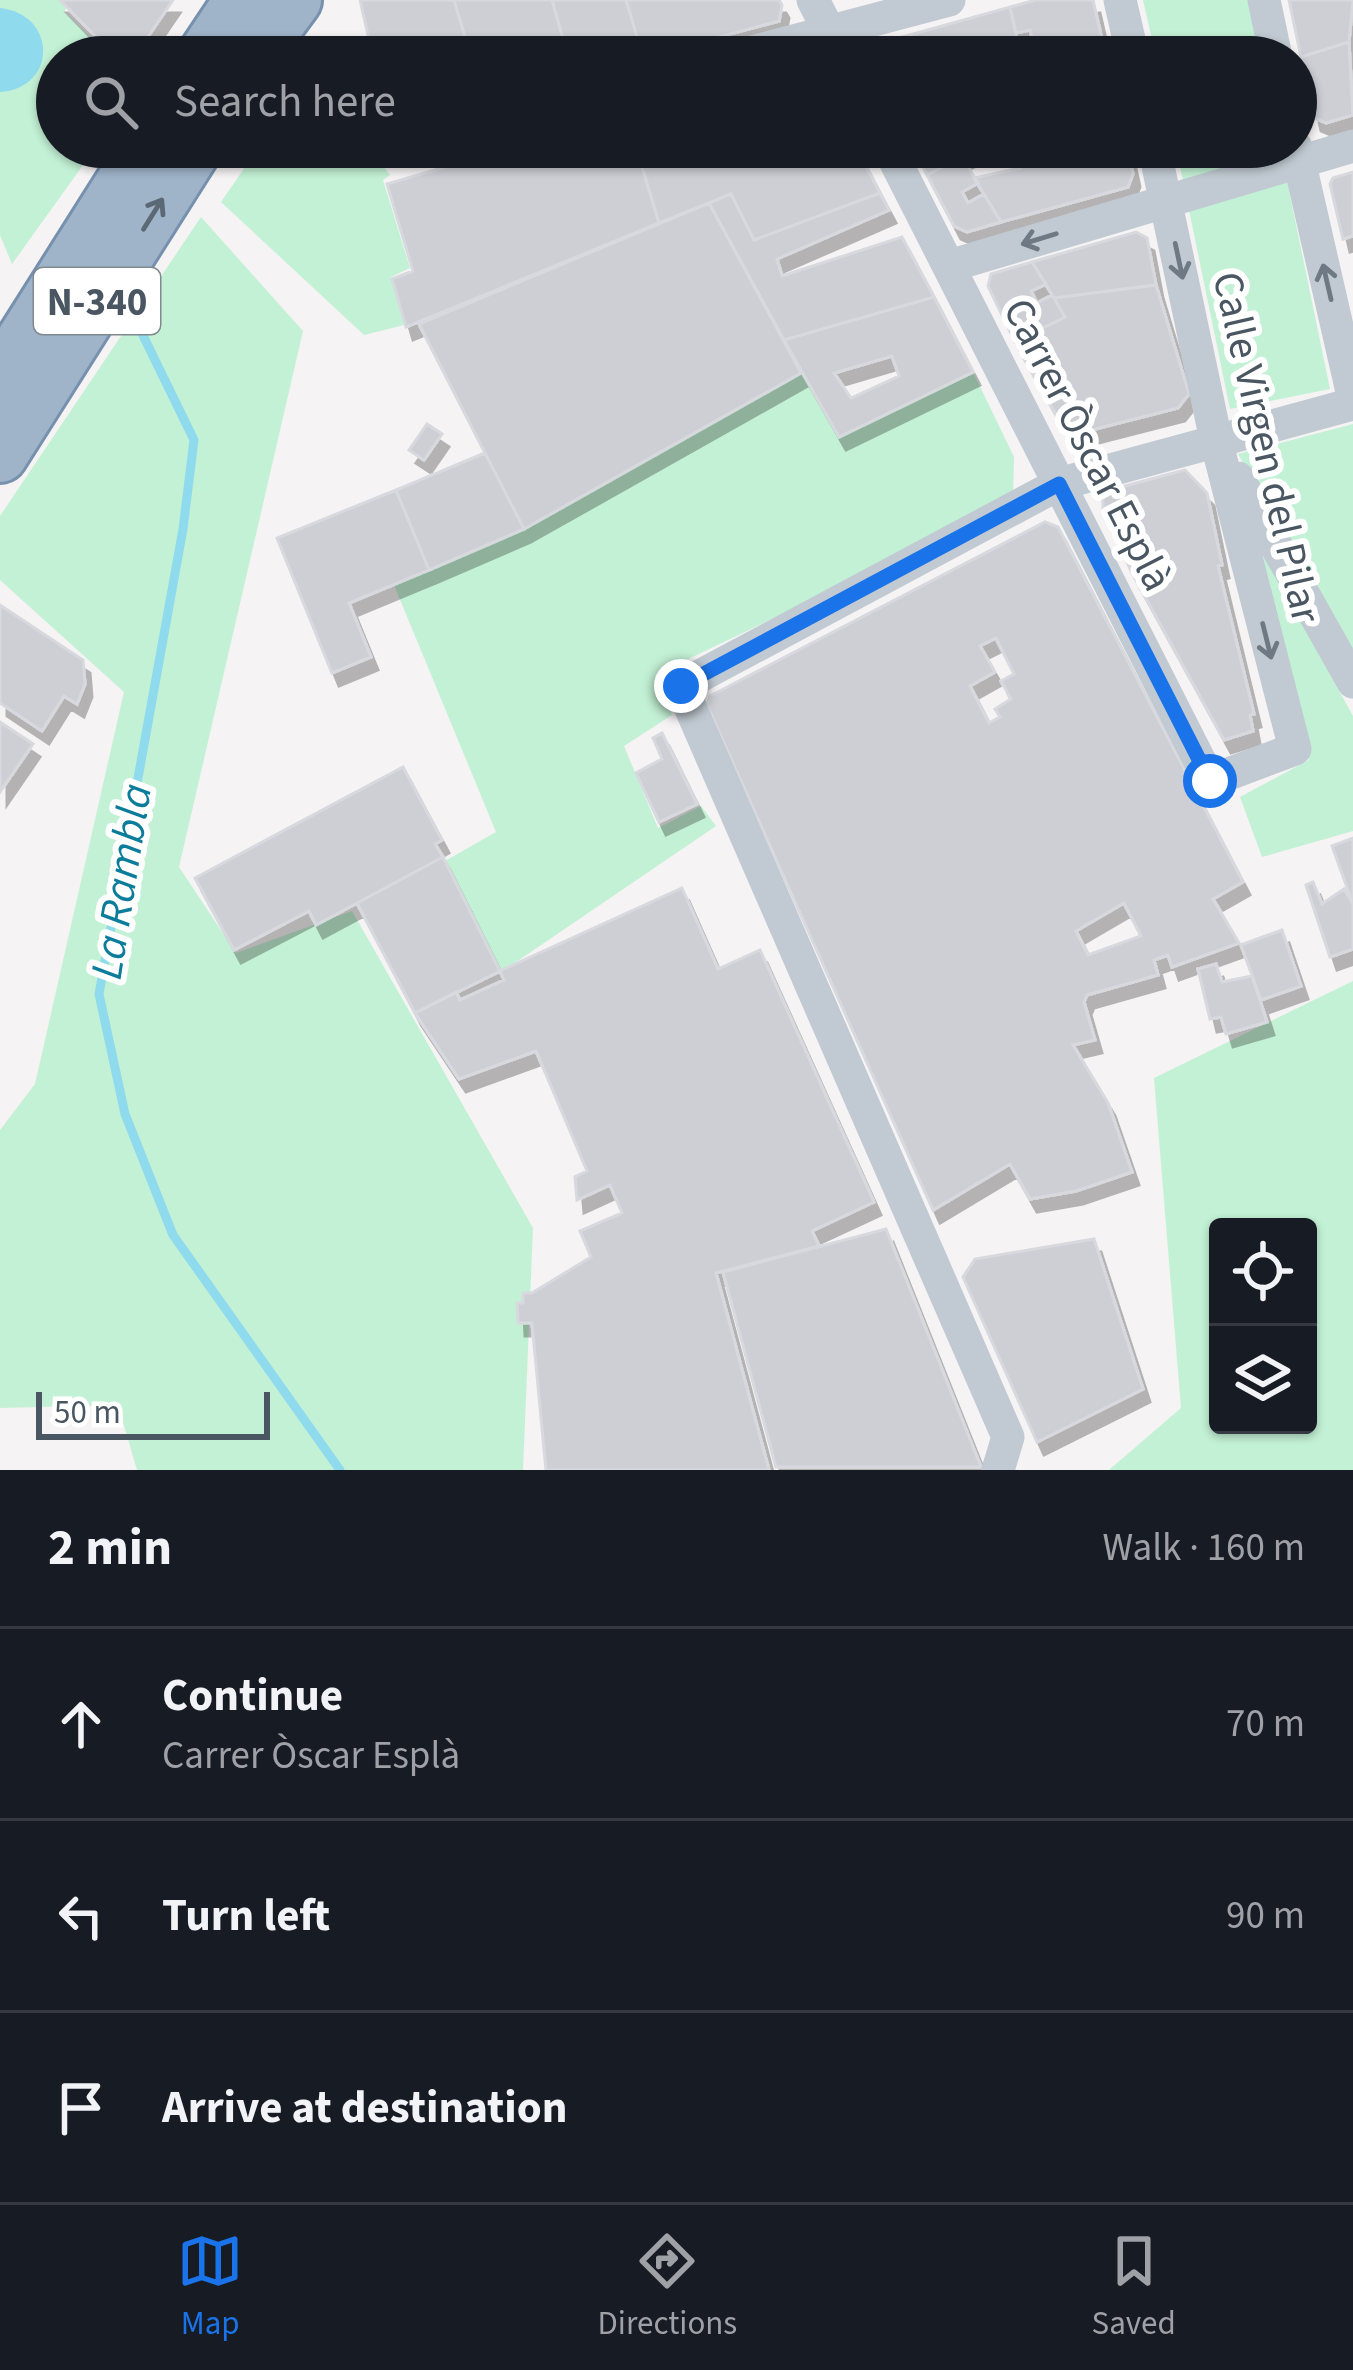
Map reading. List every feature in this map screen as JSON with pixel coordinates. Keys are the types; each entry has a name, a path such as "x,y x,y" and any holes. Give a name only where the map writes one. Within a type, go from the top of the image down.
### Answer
{"highway":[{"path":"219,36 242,0"},
{"path":"267,36 294,0"},
{"name":"N-340","path":"0,378 133,168"},
{"name":"N-340","path":"0,455 182,168"}],"street":[{"path":"813,0 831,36"},
{"path":"856,36 949,0"},
{"path":"1120,0 1128,36"},
{"path":"1264,0 1272,36"},
{"path":"1317,151 1353,146"},
{"name":"Carrer Òscar Esplà","path":"899,168 1210,781"},
{"name":"Calle Virgen del Pilar","path":"1159,168 1216,440 1295,749 1210,781"},
{"path":"949,266 1166,201 1258,168"},
{"path":"998,1470 1008,1436 681,686 1059,484 1353,400 1300,168"},
{"path":"1216,440 1353,682"}],"green space":[{"path":"0,0 71,0 64,12 89,36 36,36 36,168 81,168 12,264 0,235"},
{"path":"1143,0 1249,0 1257,36 1151,36"},
{"path":"244,168 385,168 390,175 383,180 410,268 391,277 404,325 364,335 221,202"},
{"path":"1180,168 1284,168 1330,389 1230,409"},
{"path":"201,217 303,331 179,867 236,953 352,911 533,1228 523,1470 137,1470 118,1405 0,1408 0,1130 35,1084 124,692 0,580 0,516"},
{"path":"973,372 1014,457 1013,503 655,675 672,715 624,746 658,828 701,806 716,826 500,973 445,861 496,832 394,585 524,529 801,373 839,437"},
{"path":"1353,424 1353,652 1238,454"},
{"path":"1246,522 1353,716 1353,831 1262,857 1240,797 1309,760"},
{"path":"1353,981 1353,1470 1109,1470 1181,1408 1154,1078"}],"water":[{"path":"0,8 19,13 40,36 36,36 32,78 0,92"}],"building":[{"path":"60,0 173,0 148,36 95,36"},
{"path":"360,0 454,0 465,36 368,36"},
{"path":"454,0 552,0 562,36 465,36"},
{"path":"552,0 626,0 637,36 562,36"},
{"path":"626,0 779,0 782,5 779,21 722,36 637,36"},
{"path":"1036,0 1093,0 1101,36 1016,33 1010,7"},
{"path":"1289,0 1353,0 1349,42 1317,52 1317,36 1297,36"},
{"path":"1010,7 1016,36 906,36"},
{"path":"1349,42 1353,115 1326,123 1317,119 1317,52"},
{"path":"442,168 642,168 659,223 406,327 392,279 413,271 387,184"},
{"path":"642,168 867,168 880,193 754,240 731,194 659,223"},
{"path":"941,168 969,168 978,183 962,192 968,203 984,194 1001,222 967,232 954,226 927,175"},
{"path":"1020,168 1132,168 1133,174 1128,187 1001,222 974,178"},
{"path":"1353,172 1353,236 1343,239 1330,184 1333,178"},
{"path":"880,193 889,210 777,259 782,276 902,237 934,297 784,340 709,203 731,194 754,240"},
{"path":"709,203 801,373 524,529 419,324"},
{"path":"1136,232 1147,238 1156,285 1054,298 1032,262"},
{"path":"1032,262 1046,284 1031,291 1037,303 1052,295 1065,317 1015,342 988,286 991,274"},
{"path":"1156,285 1189,394 1178,408 1068,436 1015,342 1065,317 1054,298"},
{"path":"934,297 973,372 839,437 784,340","holes":["892,356 899,376 851,398 834,373"]},
{"path":"427,424 442,434 424,460 409,450"},
{"path":"485,453 524,529 429,570 396,490"},
{"path":"1185,470 1207,493 1222,565 1218,566 1254,714 1250,715 1253,731 1224,740 1132,573 1103,508 1103,496 1114,489"},
{"path":"396,490 429,570 349,603 371,657 332,673 277,538"},
{"path":"1045,522 1058,527 1243,882 1213,899 1239,943 1172,967 1168,955 1154,960 1158,975 1087,995 1084,1002 1095,1040 1073,1045 1108,1103 1132,1172 1076,1191 1030,1199 1010,1164 933,1210 707,705 710,696","holes":["996,638 1014,674 1001,681 1011,699 995,709 1000,717 989,723 970,686 995,672 980,646","1124,903 1141,936 1088,955 1076,931"]},
{"path":"0,605 83,660 85,684 77,704 64,696 42,731 0,703"},
{"path":"0,722 33,744 0,792"},
{"path":"662,733 697,804 659,822 636,773 662,759 653,738"},
{"path":"403,767 442,840 435,844 443,857 316,925 309,911 234,950 195,878"},
{"path":"1353,838 1353,904 1332,846"},
{"path":"443,857 500,971 415,1013 357,903"},
{"path":"1313,882 1322,904 1344,889 1353,904 1353,949 1330,957 1306,885"},
{"path":"682,888 718,969 760,950 874,1202 812,1231 819,1246 716,1273 769,1470 546,1470 532,1323 518,1323 517,1303 523,1303 523,1293 532,1293 591,1257 580,1231 622,1213 610,1185 577,1200 575,1177 587,1171 536,1051 459,1079 415,1013 456,992 460,1000 504,980 500,971"},
{"path":"1282,930 1301,986 1261,1000 1241,945"},
{"path":"1216,964 1222,982 1252,976 1267,1022 1226,1034 1221,1017 1210,1019 1198,969"},
{"path":"886,1229 981,1467 776,1467 723,1272"},
{"path":"1094,1239 1143,1389 1037,1442 963,1277 975,1259"}],"waterway":[{"name":"La Rambla","path":"134,317 194,440 183,529 99,994 125,1114 173,1235 340,1470"}],"route":[{"path":"681,686 1059,484 1210,781"}]}
